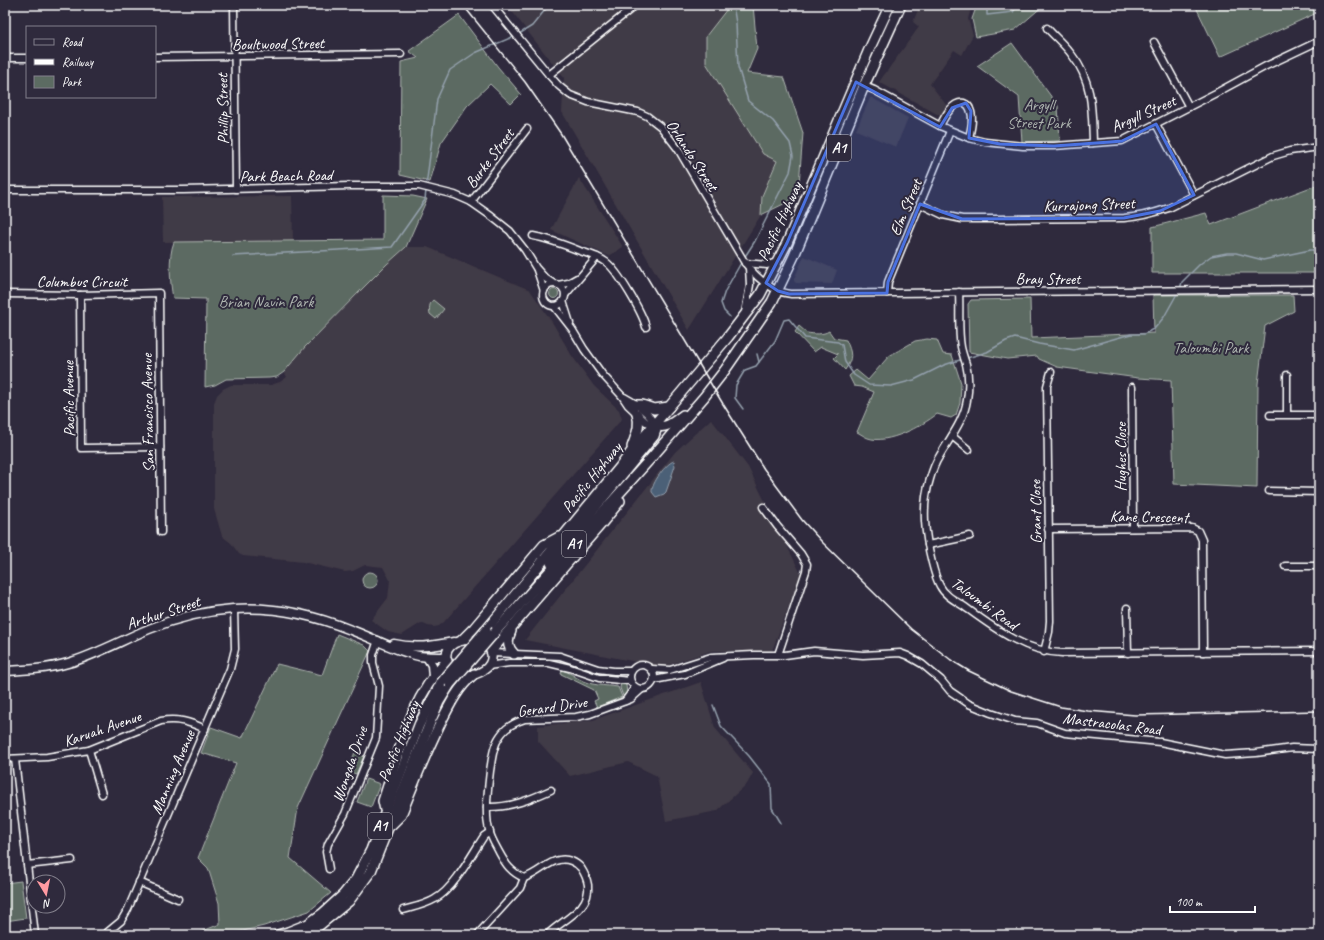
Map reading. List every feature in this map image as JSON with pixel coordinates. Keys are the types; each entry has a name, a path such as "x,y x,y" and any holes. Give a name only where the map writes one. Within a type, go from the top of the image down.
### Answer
{"highway":[{"name":"Pacific Highway","path":"278,935 308,924 333,905 356,879 371,850 404,768 419,725 429,705 486,630 654,424 745,316 760,295 778,262 813,184 890,5"},
{"name":"Pacific Highway","path":"302,935 316,928 349,901 371,871 411,767 446,684 542,580 694,408 725,370 772,302 794,256 864,86 901,5"},
{"path":"631,452 639,427 637,409 642,405 654,409 669,407"},
{"path":"654,424 660,427 669,425 694,408"},
{"path":"542,580 556,555 654,436 656,430 654,424"},
{"path":"491,652 602,523 651,458"},
{"path":"460,641 474,628 544,546 565,533"},
{"path":"512,627 508,638 508,644 510,650 514,654"},
{"path":"386,811 383,801 404,737 418,701 432,678 447,659"},
{"path":"389,827 401,815 432,740 452,701 467,680 474,674"}],"main road":[{"name":"Arthur Street","path":"5,671 28,670 62,664 86,656 184,616 234,609 268,609 309,616 327,621 406,652 427,657 447,659"},
{"name":"Arthur Street","path":"378,640 414,647 436,646 460,641"},
{"path":"460,641 479,641 487,645 492,657 488,666 481,672 474,674 461,675 452,670 447,659 448,648 460,641"},
{"path":"427,657 432,664 432,678"}],"street":[{"name":"Phillip Street","path":"234,5 236,189"},
{"name":"Orlando Street","path":"492,5 549,75 559,86 575,98 638,112 647,116 662,127 678,149 739,254 759,279 778,292"},
{"path":"549,75 636,5"},
{"path":"1047,28 1072,55 1082,69 1091,97 1093,143"},
{"name":"Argyll Street","path":"856,82 950,132 970,138 992,143 1023,146 1054,146 1093,143 1122,140 1156,124 1266,66 1319,41"},
{"path":"1154,42 1189,107"},
{"name":"Boultwood Street","path":"156,57 401,54"},
{"path":"5,58 26,58"},
{"path":"940,126 952,108 958,104 966,103 971,111 970,138"},
{"path":"1156,124 1194,195"},
{"name":"Burke Street","path":"471,202 527,129"},
{"name":"Elm Street","path":"887,293 888,282 950,132"},
{"name":"Kurrajong Street","path":"920,204 943,214 962,218 994,220 1124,218 1140,216 1160,211 1273,156 1290,151 1319,147"},
{"name":"Park Beach Road","path":"5,190 236,189 420,186 455,195 471,202 491,216 510,231 525,250 536,268 545,278 556,284"},
{"path":"533,236 547,238 597,257 607,263 620,279 643,316 646,327"},
{"path":"554,306 560,304 597,257"},
{"path":"745,316 750,285 747,265 767,265 778,262"},
{"name":"Park Beach Road","path":"536,268 544,291"},
{"path":"581,276 568,283 548,286 544,291 545,300 550,305 554,306 572,329 602,374 622,396 637,409 646,422 654,424"},
{"path":"556,284 563,289 572,329"},
{"name":"Bray Street","path":"778,292 789,294 1319,289"},
{"name":"Taloumbi Road","path":"959,292 960,346 968,379 967,402 964,413 938,458 926,494 925,527 928,545 937,580 948,595 1011,639 1044,652 1128,653 1319,651"},
{"name":"Columbus Circuit","path":"5,294 80,295 159,293"},
{"name":"San Francisco Avenue","path":"159,293 161,532"},
{"name":"Pacific Avenue","path":"80,295 81,448 160,447"},
{"name":"Grant Close","path":"1044,652 1050,621 1047,386 1051,372"},
{"path":"1287,375 1287,414"},
{"name":"Hughes Close","path":"1132,387 1133,528"},
{"path":"1270,414 1319,415"},
{"path":"952,436 969,450"},
{"path":"1269,491 1319,492"},
{"path":"763,507 801,554 807,564 778,655"},
{"name":"Kane Crescent","path":"1048,529 1195,529 1200,534 1202,540 1203,652"},
{"path":"928,545 970,536"},
{"path":"1285,566 1319,566"},
{"path":"1127,608 1128,653"},
{"name":"Manning Avenue","path":"104,935 121,920 128,909 230,668 234,656 236,641 234,609"},
{"name":"Wongala Drive","path":"329,869 326,852 328,844 346,814 376,738 379,686 373,663 373,655 378,640"},
{"name":"Mastracolas Road","path":"652,669 670,670 711,657 791,655 814,651 863,655 904,654 922,664 941,680 950,691 969,704 1015,721 1037,723 1065,732 1160,742 1225,755 1256,753 1292,748 1319,749"},
{"path":"491,652 560,656 598,669 631,671"},
{"name":"Mastracolas Road","path":"654,680 677,677 713,664 727,657"},
{"path":"488,666 509,663 559,664 600,678 630,681"},
{"path":"640,664 647,665 652,669 655,677 649,687 642,689 635,687 630,681 631,671 640,664"},
{"path":"625,701 635,687"},
{"name":"Gerard Drive","path":"524,878 513,873 504,862 490,832 487,807 489,781 494,750 499,737 504,730 518,721 532,718 576,717 595,713 636,696 642,689"},
{"name":"Karuah Avenue","path":"5,759 59,756 89,750 161,721 184,721 205,729"},
{"path":"89,750 102,794"},
{"path":"15,759 35,935"},
{"path":"487,807 514,804 551,790"},
{"path":"403,910 426,903 441,895 454,881 484,836 490,832"},
{"path":"477,935 520,888 524,878 536,873 550,863 565,859 579,866 585,876 588,892 586,900 581,907 547,935"},
{"path":"28,865 72,860"},
{"path":"139,882 178,899"}],"highlighted area":[{"path":"856,82 940,127 952,108 966,103 971,111 969,138 1000,144 1054,146 1122,141 1156,124 1194,195 1160,211 1124,218 962,219 920,204 888,282 887,293 789,294 778,291 766,283 787,243"}],"shaded area":[{"path":"507,5 727,5 727,9 706,36 777,161 762,196 761,215 689,330 562,112 564,78"},
{"path":"920,5 972,5 968,19 973,35 962,55 954,50 930,84 947,106 941,114 937,114 879,82 919,27 913,22"},
{"path":"870,98 908,118 896,147 856,130"},
{"path":"579,178 623,247 609,256 551,230"},
{"path":"292,196 293,241 163,242 162,197"},
{"path":"406,247 427,247 530,290 552,322 572,356 594,386 619,410 622,419 444,622 439,626 434,627 421,623 402,635 388,632 371,620 388,598 390,580 383,567 365,565 353,571 345,572 303,562 243,556 239,554 231,543 222,536 214,509 214,403 217,395 223,389 231,385 271,385 280,382 287,377 284,372 305,347 387,264"},
{"path":"804,256 837,270 832,284 796,283 794,281"},
{"path":"711,419 748,467 801,574 772,651 711,651 662,667 525,640 675,452"},
{"path":"701,682 715,728 753,773 747,784 717,811 666,821 657,776 628,762 570,776 538,741 538,726 593,720"}],"green space":[{"path":"727,5 753,5 757,49 747,73 784,77 803,133 798,197 761,215 762,196 777,161 763,154 706,63 706,36 727,9"},
{"path":"977,5 1044,5 1015,30 976,37 972,19"},
{"path":"1195,5 1319,5 1319,12 1220,57"},
{"path":"459,15 498,67 521,94 511,104 490,84 467,106 441,143 430,182 400,175 401,62 418,58 409,51"},
{"name":"Argyll Street Park","path":"1012,43 1058,106 1060,141 1022,142 1019,97 977,66"},
{"path":"1319,184 1319,273 1152,273 1152,227 1206,213 1211,225"},
{"name":"Brian Navin Park","path":"383,195 413,196 427,199 406,247 364,287 305,347 284,372 277,377 226,379 215,385 205,387 206,299 173,298 170,277 170,262 174,242 383,240"},
{"path":"554,289 559,294 554,299 549,294"},
{"name":"Taloumbi Park","path":"1153,295 1293,295 1294,311 1265,326 1258,384 1257,488 1174,484 1171,380 1138,378 1057,367 1039,359 1037,356 1007,359 969,352 968,304 971,300 1030,299 1031,338 1154,333"},
{"path":"433,300 444,309 436,319 430,314 429,308"},
{"path":"799,326 807,333 821,334 829,331 834,338 846,340 850,348 851,355 845,370 834,358 838,354 821,347 814,352 795,332"},
{"path":"927,339 937,340 943,354 952,355 961,383 960,403 956,415 951,418 937,414 914,429 885,439 868,438 857,432 874,392 862,387 854,386 849,376 856,370 868,380 889,356 915,341"},
{"path":"370,572 376,574 378,580 376,586 370,588 364,586 362,580 364,574"},
{"path":"337,634 364,645 370,651 298,808 290,858 331,893 309,911 264,926 226,935 193,935 220,924 219,903 208,868 198,858 236,763 201,753 211,727 242,738 277,664 322,675"},
{"path":"562,670 588,683 618,687 622,697 597,707 594,701 598,699 594,690 561,674"},
{"path":"621,683 626,685 627,693 623,696 620,688"},
{"path":"355,752 364,756 356,774 348,771"},
{"path":"366,779 380,784 371,807 357,802"},
{"path":"21,881 26,918 5,921 5,883"}],"water":[{"path":"674,461 675,466 666,492 656,497 652,492 652,488 656,479 667,466"}],"waterway":[{"path":"519,34 532,26 549,5"},
{"path":"733,5 736,23 738,67 748,101 773,121 790,143 793,156 790,172 755,241 744,258"},
{"path":"987,5 987,15 1013,12 1018,5"},
{"path":"426,187 437,99 450,70 475,53 515,36"},
{"path":"233,256 392,247 425,200 426,190"},
{"path":"1180,289 1182,282 1200,264 1211,256 1236,253 1263,260 1310,250 1319,250"},
{"path":"730,317 724,311 721,303 725,291 742,261"},
{"path":"967,358 987,352 1006,341 1015,338 1074,350 1131,334 1144,334 1155,328 1164,317 1178,292"},
{"path":"759,362 775,341 784,320 789,319 805,338 838,342 842,345 845,362 854,375 869,385 891,386 914,380 944,365 963,359"},
{"path":"743,409 735,398 736,385 745,370 756,366 759,362 757,354"},
{"path":"713,705 721,726 749,756 771,784 772,808 781,823"}],"railway":[{"path":"463,5 525,82 561,134 723,404 764,469 802,520 822,542 911,629 951,660 969,671 1011,691 1061,707 1135,715 1319,711"}]}
